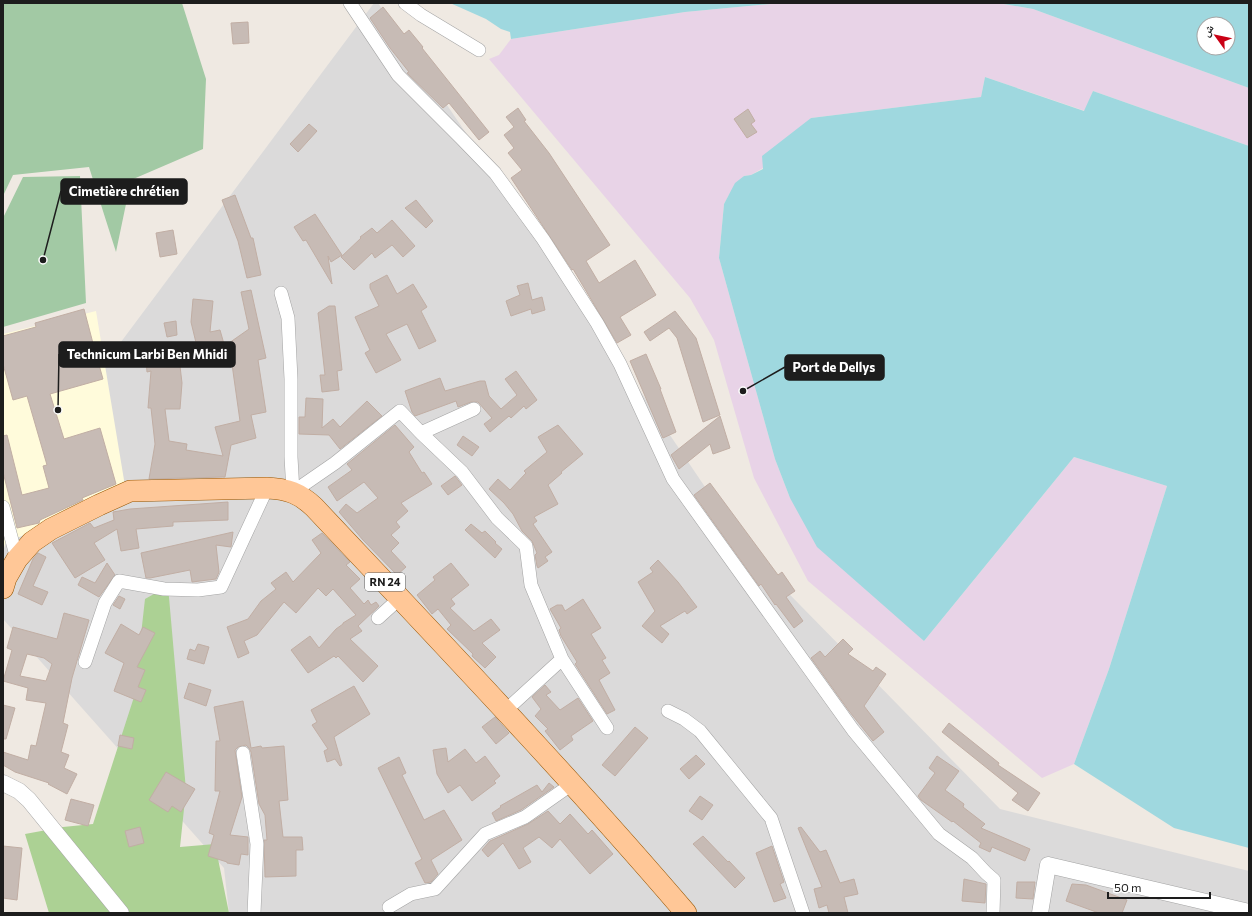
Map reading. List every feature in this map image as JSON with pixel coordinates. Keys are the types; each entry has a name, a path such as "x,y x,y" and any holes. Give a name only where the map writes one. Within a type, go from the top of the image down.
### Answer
{"main road":[{"name":"RN 24","path":"4,583 17,559 32,542 51,529 130,491 280,488 293,492 304,498 314,507 400,598 572,784 686,913"}],"street":[{"path":"350,3 398,75 495,173 543,239 597,323 620,364 673,479 865,746 939,834 972,858 994,880 993,913"},
{"path":"405,3 421,15 479,50"},
{"path":"281,294 288,318 291,380 293,492"},
{"path":"421,433 474,409"},
{"path":"293,492 335,463 400,411 462,472 497,518 526,546 531,585 562,659 607,728"},
{"path":"85,662 105,603 119,581 164,590 198,590 221,586 267,488"},
{"path":"3,507 17,559"},
{"path":"378,618 400,598"},
{"path":"505,711 562,659"},
{"path":"668,711 700,731 772,818 803,913"},
{"path":"243,753 257,844 254,913"},
{"path":"3,783 19,791 28,800 121,913"},
{"path":"389,907 412,894 435,890 485,834 525,817 572,784"},
{"path":"1040,913 1048,865 1249,912"}],"shaded area":[{"path":"374,3 378,3 751,555 1000,809 1249,871 1249,913 229,913 224,868 3,619 3,500"},
{"path":"781,3 998,3 1033,9 1249,88 1249,146 1093,91 1085,111 985,77 981,97 811,118 763,168 751,175 744,176 724,204 719,258 775,459 790,498 924,641 1074,457 1167,486 1109,669 1074,764 1042,778 808,581 754,478 714,340 690,298 489,59 499,55 511,39 685,12"},
{"path":"96,311 125,486 5,544 3,553 3,334"}],"green space":[{"path":"3,3 182,3 206,79 203,149 131,180 116,252 89,167 13,175 3,196"},
{"path":"80,176 86,303 3,327 3,218 23,177"},
{"path":"168,586 186,790 180,847 215,844 229,913 49,913 25,834 63,827 93,824 134,697 145,599"}],"water":[{"path":"450,3 781,3 685,12 511,39 510,32 501,29 486,19"},
{"path":"998,3 1249,3 1249,88 1033,9"},
{"path":"985,77 1084,111 1093,91 1249,146 1249,848 1174,828 1074,764 1109,669 1167,486 1074,457 924,641 817,547 790,498 775,459 719,258 724,204 735,183 744,176 751,175 763,169 762,156 811,118 981,97"}],"building":[{"path":"383,7 404,34 409,30 489,132 479,140 449,103 443,108 407,73 409,72 390,48 370,18"},
{"path":"248,22 249,43 233,44 231,23"},
{"path":"518,108 526,120 524,121 549,153 610,245 586,261 599,283 635,260 656,295 620,317 631,335 617,343 573,269 572,270 511,178 522,170 508,153 514,148 504,135 514,127 506,117"},
{"path":"748,109 755,121 751,124 757,132 747,138 734,119"},
{"path":"309,124 317,131 298,152 290,144"},
{"path":"235,195 251,238 253,238 261,275 247,278 238,241 222,200"},
{"path":"416,200 433,221 426,228 405,208"},
{"path":"315,214 342,255 331,262 328,256 332,284 306,240 303,241 294,227"},
{"path":"392,220 415,246 403,257 392,245 375,258 372,253 354,270 341,257 361,238 360,237 372,228 377,233"},
{"path":"173,230 177,254 160,257 156,233"},
{"path":"387,275 397,294 413,284 427,307 421,311 436,341 419,349 407,324 386,334 401,360 376,373 365,353 370,350 355,317 379,306 370,288 370,284"},
{"path":"528,283 532,300 542,297 545,310 532,314 531,309 511,316 506,301 520,295 517,286"},
{"path":"251,290 266,358 258,360 266,412 251,415 256,438 231,445 225,477 149,479 155,444 151,408 148,408 151,371 147,372 146,360 165,358 166,367 180,366 182,383 180,409 165,409 169,441 187,444 186,450 223,456 215,427 240,421 229,343 249,329 241,292"},
{"path":"193,299 213,301 210,332 220,330 224,344 198,351 191,322"},
{"path":"329,306 335,306 342,370 337,371 339,390 322,392 320,375 325,375 318,313"},
{"path":"84,309 95,351 88,353 90,366 99,365 103,379 50,394 64,439 100,428 116,484 82,498 83,500 40,520 39,523 17,528 3,472 3,436 7,435 22,495 49,488 43,466 47,465 27,396 13,400 3,364 3,336 36,327 35,323"},
{"path":"675,311 696,338 720,415 703,422 677,338 669,328 650,341 644,332"},
{"path":"176,321 177,335 167,337 164,323"},
{"path":"646,354 661,389 676,432 663,438 630,361"},
{"path":"516,371 537,400 526,409 524,406 511,418 509,416 490,432 484,424 492,418 478,402 471,402 458,407 456,401 415,416 412,412 405,391 440,378 445,391 480,381 485,381 489,396 501,409 517,395 505,379"},
{"path":"306,398 323,399 322,428 333,419 340,427 367,401 382,416 340,449 329,435 299,434 299,417 305,417"},
{"path":"720,416 730,448 713,454 710,444 679,469 671,455"},
{"path":"395,425 414,447 409,452 422,473 424,472 432,484 401,503 408,511 396,522 400,527 391,535 399,543 391,551 406,567 397,575 363,540 339,512 346,504 357,513 378,498 364,482 337,501 328,487 352,470 347,464"},
{"path":"558,425 583,454 548,485 558,504 534,517 537,521 533,524 552,552 545,557 548,561 538,568 535,555 537,553 532,541 522,531 513,514 504,503 489,489 498,479 510,490 526,473 524,471 547,452 538,437"},
{"path":"463,436 479,447 472,456 457,445"},
{"path":"455,476 462,485 448,495 441,486"},
{"path":"710,483 778,575 782,572 795,591 786,597 803,621 794,628 776,604 775,605 761,584 759,586 694,495"},
{"path":"228,502 228,520 173,522 173,526 136,529 139,548 121,551 117,529 94,543 105,560 75,578 52,543 90,523 94,528 114,520 113,512 130,509"},
{"path":"471,524 482,533 485,531 502,549 495,558 465,530"},
{"path":"233,532 231,547 216,545 219,572 216,579 192,582 190,570 146,578 141,553"},
{"path":"322,533 350,562 346,565 360,579 350,588 364,604 368,600 371,605 376,602 379,606 358,626 362,631 350,639 378,666 363,682 338,656 336,658 334,656 308,673 291,650 310,636 319,648 336,629 356,615 333,589 326,596 318,588 296,613 284,602 257,635 244,641 249,653 238,658 227,627 248,619 261,601 276,589 271,583 286,572 293,582 321,553 312,540"},
{"path":"38,553 46,557 33,586 48,592 42,605 18,594 33,559"},
{"path":"658,560 678,582 697,607 687,614 685,611 660,626 669,634 662,643 642,626 655,611 638,582 653,572 650,568"},
{"path":"107,563 115,575 99,597 78,585 82,577 95,583"},
{"path":"451,563 469,585 451,599 455,604 450,608 474,631 491,619 500,630 482,643 496,657 485,668 447,629 451,625 438,609 432,614 417,595 435,580 433,577"},
{"path":"119,596 125,599 120,609 113,605"},
{"path":"583,599 601,628 591,634 606,658 602,660 610,673 599,680 615,710 607,714 575,664 577,662 561,636 559,630 561,628 550,609 557,605 562,605 565,611"},
{"path":"64,613 89,620 72,678 63,723 68,725 61,752 69,755 64,768 77,774 67,794 48,784 49,783 15,772 3,765 3,752 28,760 31,745 36,746 46,703 26,700 28,688 3,681 12,650 7,648 13,627 57,639","holes":["27,654 44,658 52,664 46,681 20,676"]},
{"path":"121,624 139,635 143,627 155,633 137,667 145,670 138,687 146,690 141,702 114,691 124,663 105,653"},
{"path":"843,639 853,649 848,654 873,671 876,667 886,674 864,706 884,732 873,741 849,711 811,658 820,651 825,657"},
{"path":"198,644 209,647 204,664 187,659 190,649 195,651"},
{"path":"189,683 211,690 206,706 184,698"},
{"path":"545,685 551,692 546,695 560,710 578,698 593,721 571,736 573,740 560,750 545,731 548,729 535,716 541,709 532,697"},
{"path":"354,686 370,714 334,737 342,765 340,766 335,759 327,762 324,751 328,749 312,725 317,722 311,710"},
{"path":"243,701 251,748 261,746 262,748 284,746 288,800 279,801 283,837 302,837 303,850 296,850 296,876 265,877 264,840 267,840 265,815 259,804 251,752 246,745 238,747 235,750 242,797 230,835 248,837 248,855 241,854 239,865 227,863 208,856 214,835 209,833 220,791 215,791 216,741 220,741 214,707"},
{"path":"3,705 15,708 6,739 3,739"},
{"path":"495,717 509,733 496,744 482,727"},
{"path":"949,723 999,763 998,765 1040,793 1028,811 1012,800 1018,793 942,732"},
{"path":"635,727 648,738 615,776 602,765"},
{"path":"120,735 134,738 132,749 118,746"},
{"path":"446,748 448,762 465,749 476,763 485,756 500,776 494,781 496,783 472,801 460,785 448,793 437,774 433,750"},
{"path":"696,755 705,764 689,779 680,769"},
{"path":"937,756 959,771 945,790 964,804 963,807 985,824 981,828 1030,849 1025,861 992,847 990,852 979,847 981,843 953,821 952,822 921,800 918,796 935,773 929,768"},
{"path":"399,757 406,773 402,775 424,820 444,810 462,840 431,860 438,874 431,882 425,883 415,863 422,859 378,768"},
{"path":"166,772 195,789 181,812 172,806 168,812 149,800"},
{"path":"549,783 554,787 521,810 496,821 492,813 501,807 500,806 537,785 542,792"},
{"path":"700,796 713,805 702,820 689,811"},
{"path":"71,799 94,805 88,826 65,820"},
{"path":"548,811 560,824 570,814 588,834 592,830 613,854 590,874 560,839 552,848 539,837 523,848 531,862 519,869 503,843 488,857 482,850 490,841 528,824"},
{"path":"140,827 144,843 129,847 125,831"},
{"path":"801,827 820,852 826,850 840,883 854,879 858,894 844,897 848,913 829,913 827,905 819,908 814,889 822,887 798,828"},
{"path":"703,836 745,878 735,888 693,844"},
{"path":"3,846 22,848 17,900 3,898"},
{"path":"772,846 784,882 780,884 786,898 774,902 756,853"},
{"path":"964,879 986,884 985,903 962,901"},
{"path":"1017,882 1035,882 1033,899 1016,898"},
{"path":"1072,884 1086,885 1127,900 1122,913 1099,913 1066,901"}],"place":[{"name":"Cimetière chrétien","path":"43,260"},
{"name":"Port de Dellys","path":"743,391"},
{"name":"Technicum Larbi Ben Mhidi","path":"58,410"}]}
